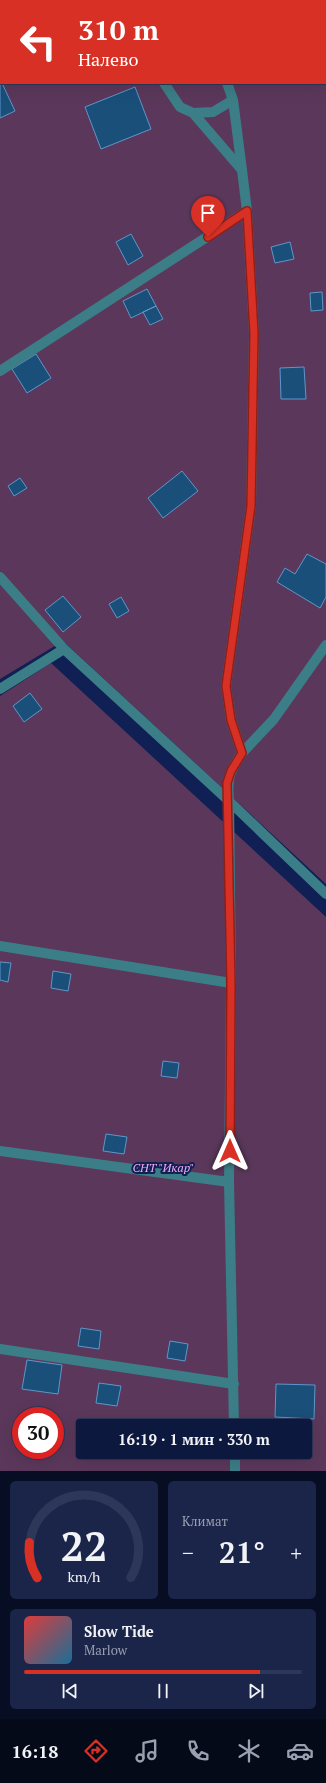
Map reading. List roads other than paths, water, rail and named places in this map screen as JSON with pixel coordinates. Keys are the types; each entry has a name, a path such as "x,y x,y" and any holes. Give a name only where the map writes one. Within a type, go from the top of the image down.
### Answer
{"street":[{"path":"165,84 180,107 193,113 242,170"},
{"path":"227,84 233,100 247,211 254,333 251,506 226,686 231,720 242,753"},
{"path":"193,113 213,112 233,100"},
{"path":"0,371 247,211"},
{"path":"0,577 64,649 326,894"},
{"path":"234,1419 229,1182 231,984 229,802 227,783 231,771 242,753 274,719 326,645"},
{"path":"0,689 64,649"},
{"path":"0,946 231,984"},
{"path":"0,1151 229,1182"},
{"path":"0,1350 234,1384"},
{"path":"234,1459 235,1471"}],"park label":[{"name":"СНТ \"Икар\"","path":"163,1167"}]}
